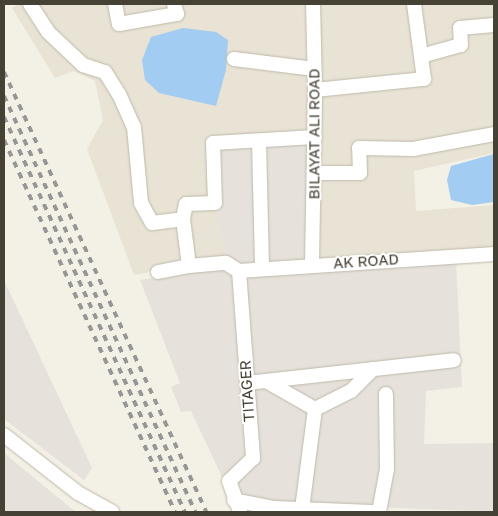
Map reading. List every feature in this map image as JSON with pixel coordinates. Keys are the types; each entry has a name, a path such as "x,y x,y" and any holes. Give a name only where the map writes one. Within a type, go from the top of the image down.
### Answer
{"street":[{"path":"30,4 48,32 83,65 105,72 120,94 134,127 140,203 152,223 184,219"},
{"path":"115,4 119,24 177,14 174,4"},
{"name":"BILAYAT ALI ROAD","path":"312,264 315,137 313,4"},
{"path":"315,90 424,79 414,4"},
{"path":"421,56 460,45 460,28 494,25"},
{"path":"234,59 314,69"},
{"path":"314,173 360,173 359,148 413,149 494,134"},
{"path":"189,266 184,219 186,204 215,204 214,143 259,142 315,137"},
{"path":"259,142 262,269"},
{"name":"AK ROAD","path":"239,271 312,264 494,254"},
{"path":"158,272 189,266 226,263 239,271"},
{"name":"TITAGER","path":"237,506 229,481 253,458 239,271"},
{"path":"247,383 454,360"},
{"path":"315,409 351,391 373,369"},
{"path":"266,381 315,409"},
{"path":"380,512 387,469 386,394"},
{"path":"302,509 315,409"},
{"path":"4,434 78,493 112,512"},
{"path":"237,506 372,512"}],"shaded area":[{"path":"18,4 307,4 311,132 212,195 226,258 134,275 87,149 103,120 95,81 74,71 55,78 12,8"},
{"path":"319,4 494,4 494,153 414,171 416,211 494,205 494,248 318,259"},
{"path":"311,138 308,260 238,266 226,258 214,206 217,148"},
{"path":"456,261 462,387 426,391 424,444 494,443 494,512 276,503 241,496 238,481 259,462 245,273"},
{"path":"222,267 233,273 249,456 222,477 191,411 181,412 171,387 180,383 140,280"},
{"path":"4,280 92,468 84,480 4,419"},
{"path":"4,453 66,504 76,512 4,512"}],"water":[{"path":"183,28 216,32 228,40 226,70 216,106 159,93 145,80 142,60 151,37"},
{"path":"494,154 494,202 472,205 451,200 447,180 451,166"}],"railway":[{"path":"4,72 206,512"},
{"path":"4,96 195,512"},
{"path":"4,117 185,512"},
{"path":"4,140 175,512"}]}
